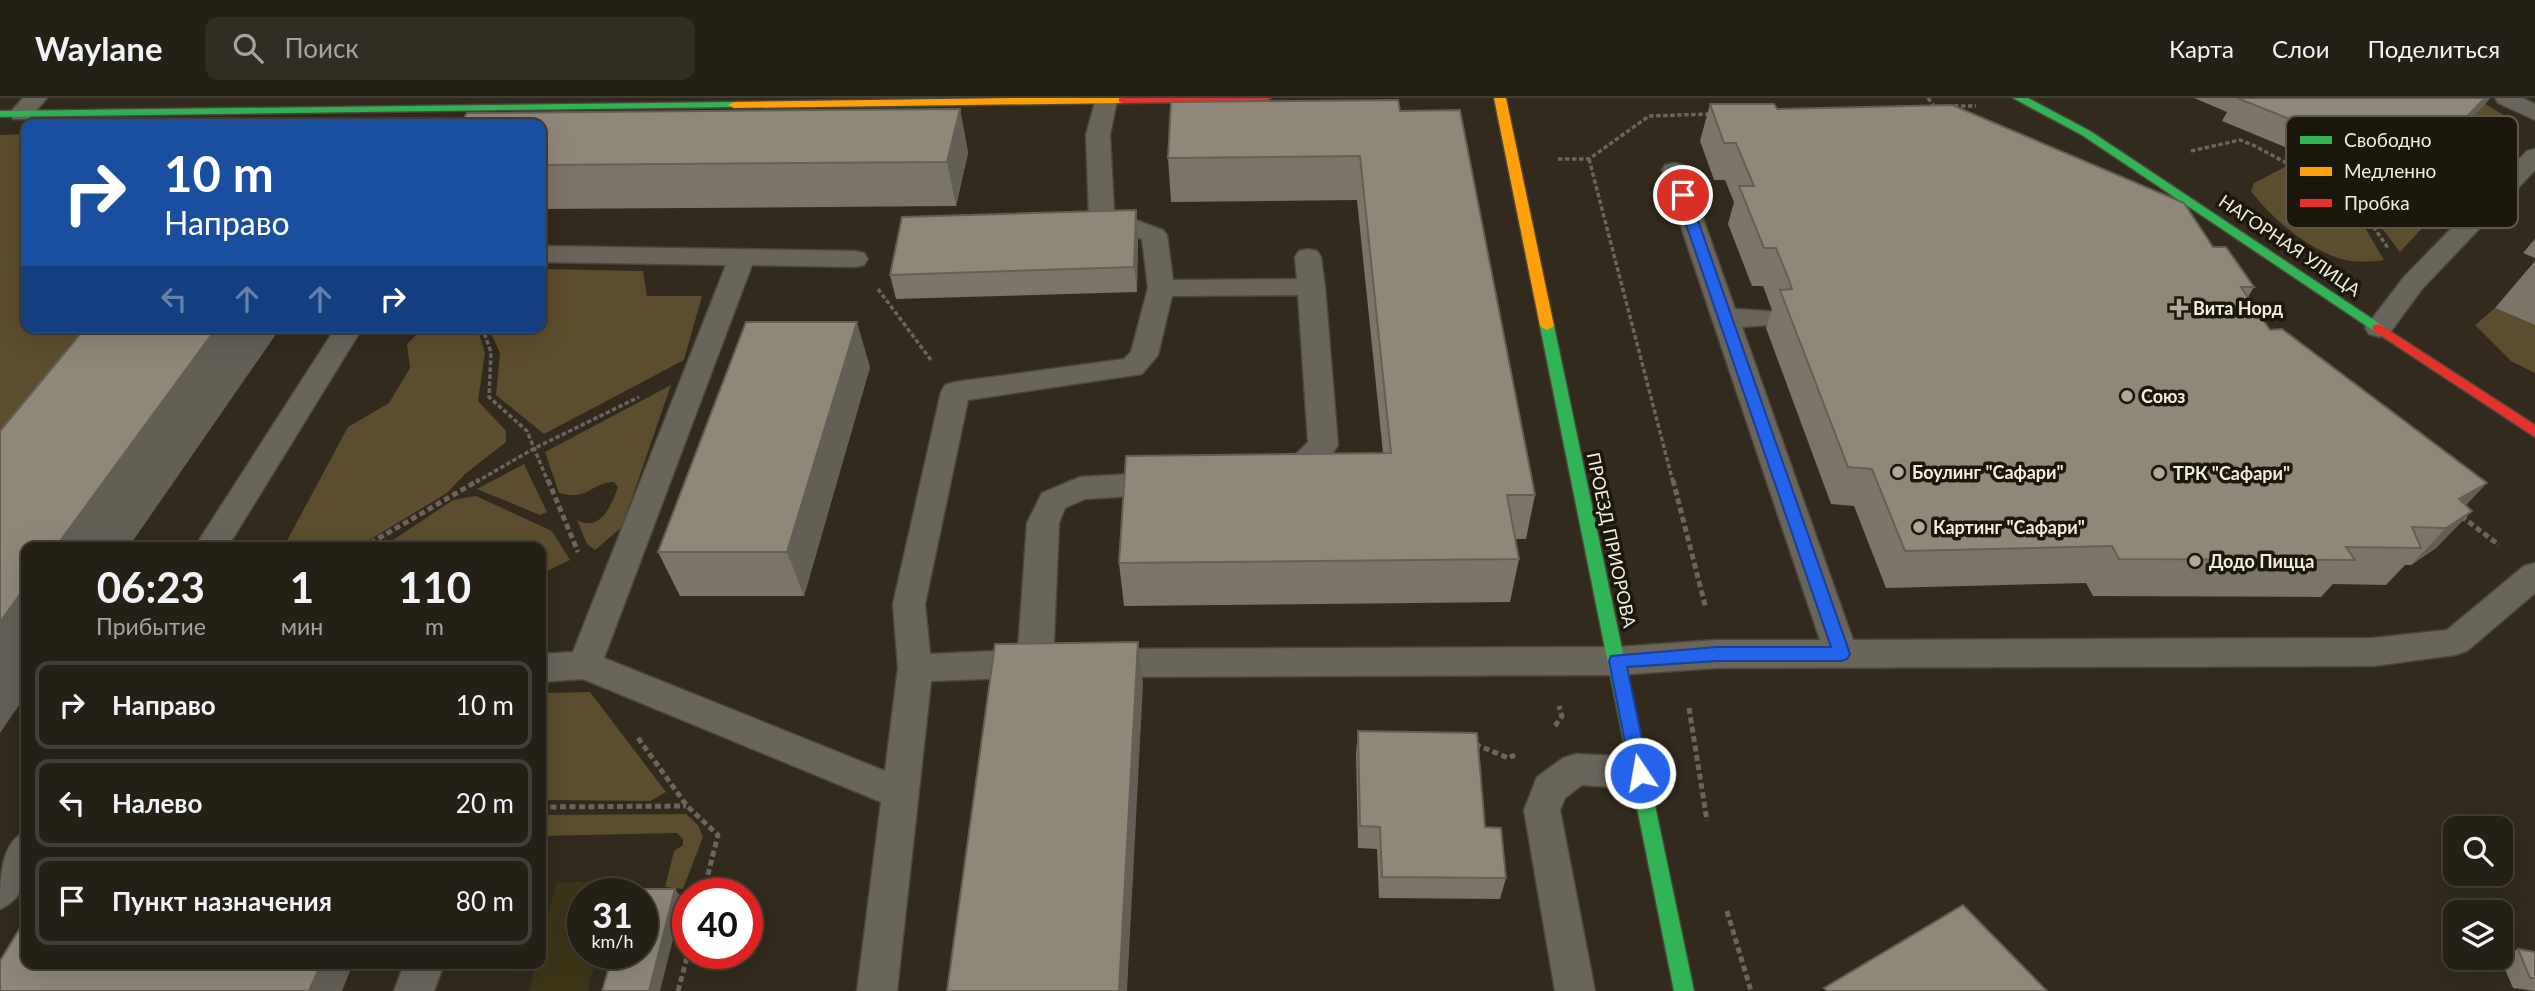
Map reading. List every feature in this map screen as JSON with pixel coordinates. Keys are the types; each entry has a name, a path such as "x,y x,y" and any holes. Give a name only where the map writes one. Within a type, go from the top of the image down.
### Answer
{"street":[{"path":"19,108 302,104 480,116 659,102 1265,98"},
{"name":"ПРОЕЗД ПРИОРОВА","path":"1500,98 1684,991"},
{"name":"НАГОРНАЯ УЛИЦА","path":"2019,98 2086,133 2535,432"}],"lane":[{"path":"2506,98 2535,113"},
{"path":"877,991 915,668 909,604 955,392 1132,367 1144,355 1161,288 1154,235 1102,216 1098,135 1106,100"},
{"path":"2518,174 2535,156"},
{"path":"1674,170 1841,654"},
{"path":"2379,328 2413,284 2466,228"},
{"path":"546,254 855,259"},
{"path":"585,664 741,257"},
{"path":"1258,477 1299,469 1323,445 1308,257"},
{"path":"1161,288 1312,286"},
{"path":"1722,307 1771,307"},
{"path":"214,542 346,333"},
{"path":"1034,663 1043,523 1053,501 1080,488 1190,481"},
{"path":"915,668 1034,663 1617,661 1717,654 2373,652 2455,642 2535,575"},
{"path":"546,668 585,664 902,794"},
{"path":"1575,991 1542,810 1550,788 1576,769 1640,773"},
{"path":"414,991 423,969"}],"path":[{"path":"1928,98 1934,106"},
{"path":"1968,105 1979,113"},
{"path":"1921,107 1981,106"},
{"path":"1717,114 1649,116 1589,159 1717,654"},
{"path":"2189,151 2240,140 2286,163"},
{"path":"2374,228 2413,284"},
{"path":"855,259 955,392"},
{"path":"484,333 491,352 489,397 527,431 578,553 612,593"},
{"path":"372,542 536,448 699,367"},
{"path":"2459,514 2503,548"},
{"path":"1689,708 1710,834"},
{"path":"632,730 687,806 718,835 707,878"},
{"path":"546,807 687,806"},
{"path":"1724,897 1751,991"},
{"path":"678,991 684,969"}],"shaded area":[{"path":"2485,104 2505,116 2473,116"},
{"path":"21,134 21,333 97,333 0,452 0,135"},
{"path":"2286,168 2286,227 2251,191 2254,183"},
{"path":"2288,228 2365,228 2384,260 2363,262 2341,259 2303,240"},
{"path":"2382,228 2422,228 2400,252"},
{"path":"546,269 643,271 647,296 702,296 684,360 544,434 496,395 500,353 491,333 546,333"},
{"path":"2495,308 2535,325 2535,373 2511,361 2475,325"},
{"path":"418,333 479,333 485,353 478,401 506,431 506,442 465,474 447,493 366,542 286,542 348,427 389,403 410,368 407,344"},
{"path":"671,385 622,527 595,550 587,544 577,520 593,523 599,520 609,508 618,487 614,482 599,485 577,495 559,493 545,452"},
{"path":"524,464 547,512 540,515 477,489"},
{"path":"476,496 552,531 570,560 546,571 546,542 390,542 453,500"},
{"path":"590,692 666,792 650,801 546,800 546,693"},
{"path":"686,814 698,825 703,837 687,878 672,878 672,888 665,887 674,851 683,845 683,839 677,833 546,836 546,815"}],"sand":[{"path":"567,882 567,969 593,969 588,991 529,991 534,969 546,969 546,923 556,883"}],"building":[{"path":"2237,98 2485,98 2467,116 2286,118"},
{"path":"1398,100 1400,111 1460,110 1535,495 1507,495 1519,559 1119,563 1126,456 1391,453 1360,156 1168,158 1171,102"},
{"path":"1710,104 1774,104 1777,109 1952,105 2184,203 2213,247 2226,247 2254,287 2241,287 2270,330 2282,329 2487,483 2459,499 2472,511 2446,528 2412,527 2421,548 2346,547 2355,560 2119,559 2112,546 1905,551 1872,469 1848,467 1780,290 1792,289 1789,280 1776,248 1764,248 1739,186 1754,186 1736,143 1724,143"},
{"path":"960,109 947,162 546,165 546,119 463,119 467,113"},
{"path":"1136,210 1134,267 890,275 902,217"},
{"path":"746,322 857,322 787,552 658,552"},
{"path":"81,333 213,333 59,542 21,542 21,593 0,622 0,431"},
{"path":"1138,642 1119,991 947,991 995,644"},
{"path":"1358,731 1477,733 1485,827 1501,828 1506,878 1382,877 1380,827 1360,826"},
{"path":"658,889 672,889 672,901 658,956"},
{"path":"1963,905 2047,991 1827,991 1824,988"},
{"path":"21,926 21,969 319,969 309,991 0,991 0,961"},
{"path":"2518,949 2535,952 2535,978 2530,978"},
{"path":"609,969 655,969 649,991 602,991"}],"traffic: fast":[{"path":"2019,98 2086,133 2379,328"},
{"path":"0,114 734,105"},
{"path":"1547,326 1684,991"}],"traffic: slow":[{"path":"1500,98 1547,326"},
{"path":"734,105 1123,100"}],"traffic: jam":[{"path":"1123,100 1265,98"},
{"path":"2379,328 2535,432"}],"place":[{"name":"Вита Норд","path":"2179,308"},
{"name":"Союз","path":"2127,396"},
{"name":"Боулинг \"Сафари\"","path":"1898,472"},
{"name":"ТРК \"Сафари\"","path":"2159,473"},
{"name":"Картинг \"Сафари\"","path":"1919,527"},
{"name":"Додо Пицца","path":"2195,561"}],"route":[{"path":"1640,773 1617,661 1717,654 1841,654 1683,195"}]}
